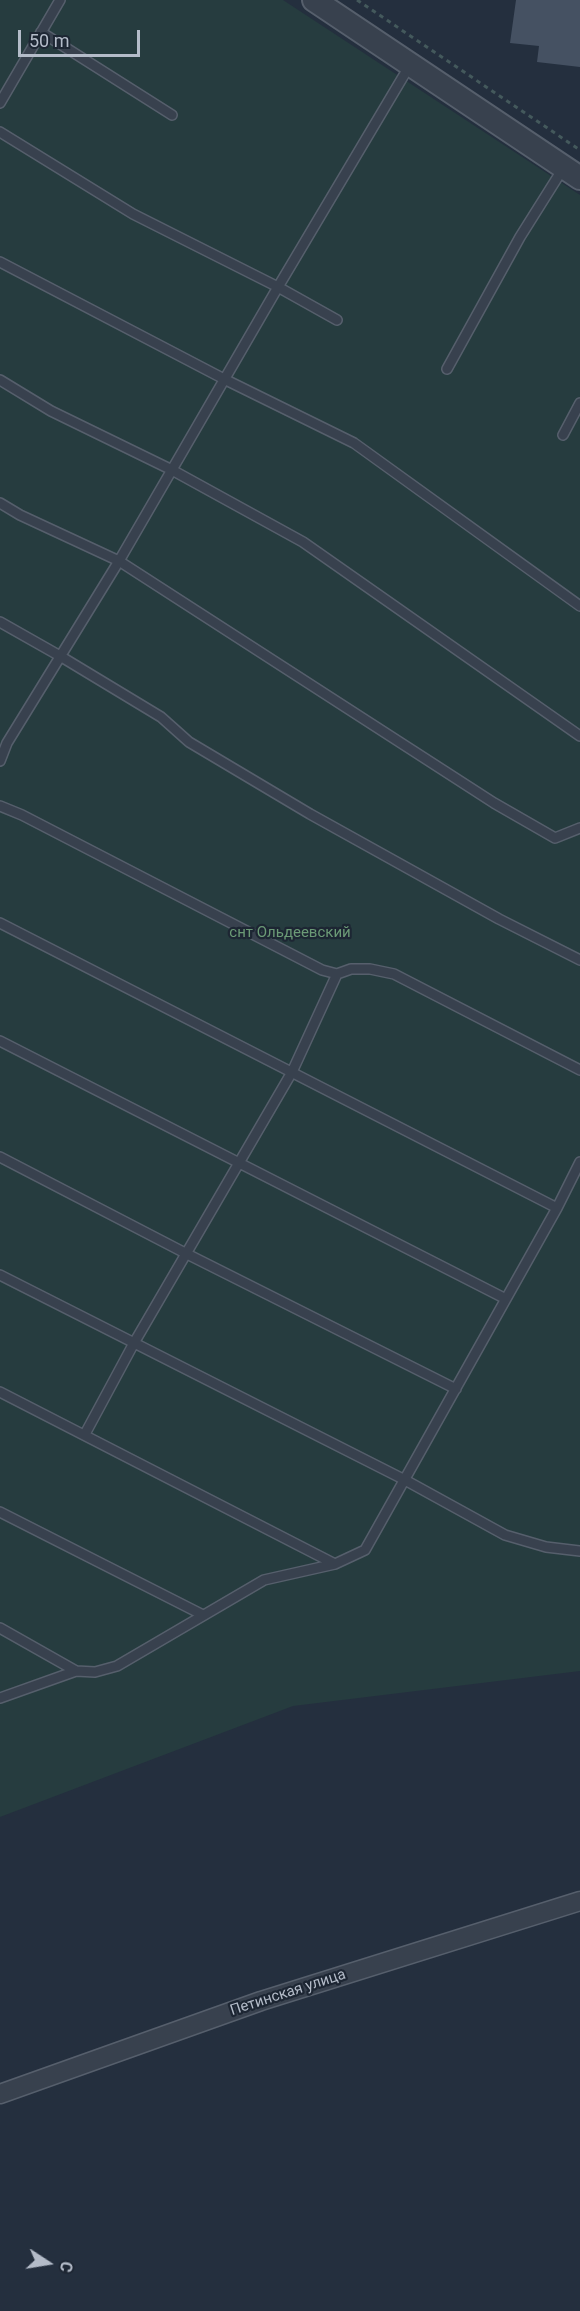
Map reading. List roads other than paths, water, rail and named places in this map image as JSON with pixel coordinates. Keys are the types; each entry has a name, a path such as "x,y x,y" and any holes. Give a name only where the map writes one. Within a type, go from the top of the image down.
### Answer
{"street":[{"path":"314,0 572,173"},
{"name":"Петинская улица","path":"0,2094 261,2001 580,1901"}],"lane":[{"path":"0,103 60,0"},
{"path":"41,32 172,115"},
{"path":"0,761 7,743 119,561 278,287 411,65"},
{"path":"0,132 133,214 278,287 337,320"},
{"path":"447,369 520,237 572,173"},
{"path":"0,262 226,380 354,443 580,606"},
{"path":"0,380 51,411 172,470 303,542 580,736"},
{"path":"563,435 580,403"},
{"path":"0,502 20,515 119,561 494,803 555,838 580,828"},
{"path":"0,622 160,717 189,742 310,814 499,919 580,960"},
{"path":"0,806 22,815 305,961 337,974 351,969 370,969 394,974 580,1070"},
{"path":"0,923 557,1208"},
{"path":"85,1434 134,1343 292,1072 337,974"},
{"path":"0,1041 506,1299"},
{"path":"0,1157 186,1254 456,1389"},
{"path":"0,1698 76,1671 95,1672 117,1666 264,1580 334,1564 365,1550 557,1208 580,1162"},
{"path":"0,1275 405,1480 505,1535 546,1547 580,1551"},
{"path":"0,1392 334,1564"},
{"path":"0,1512 203,1615"},
{"path":"0,1628 76,1671"}],"park label":[{"name":"снт Ольдеевский","path":"290,933"}]}
